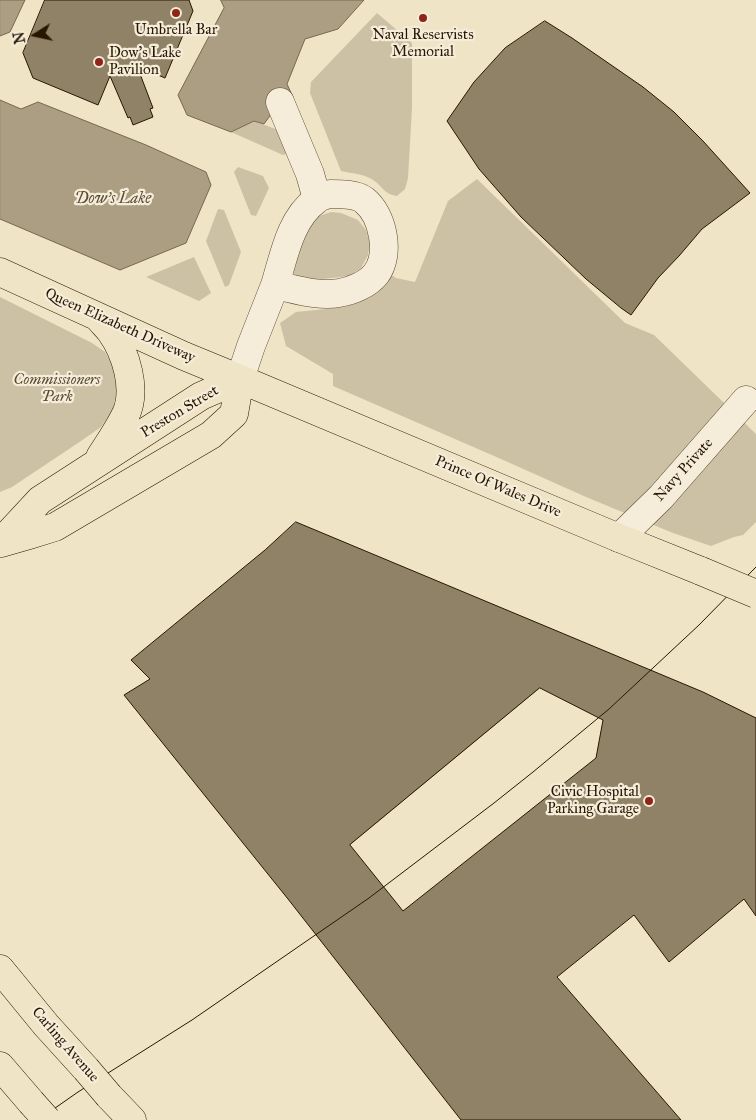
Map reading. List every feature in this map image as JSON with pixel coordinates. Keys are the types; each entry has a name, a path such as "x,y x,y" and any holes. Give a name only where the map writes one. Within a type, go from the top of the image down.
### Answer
{"main road":[{"name":"Queen Elizabeth Driveway","path":"0,272 184,356 240,379"},
{"path":"94,464 111,441 126,413 130,401 131,386 127,366 119,346 112,332 98,317"},
{"name":"Preston Street","path":"0,543 40,500 201,396 240,379"},
{"name":"Preston Street","path":"0,543 29,536 55,526 211,435 234,414 240,379"},
{"name":"Prince Of Wales Drive","path":"240,379 756,594"},
{"name":"Carling Avenue","path":"0,969 46,1024 132,1120"},
{"path":"0,1066 39,1111"}],"street":[{"path":"280,102 310,174 317,198"},
{"path":"240,379 275,285 288,242 300,215 317,198 330,194 347,195 364,200 374,212 380,224 384,240 384,256 377,273 354,289 340,293 324,294 275,285"},
{"name":"Navy Private","path":"618,538 661,497 746,400"}],"green space":[{"path":"377,13 412,43 412,108 408,178 405,189 397,196 386,192 369,178 341,171 310,93 311,82"},
{"path":"254,121 286,133 294,151 283,155 231,132"},
{"path":"238,167 263,176 269,188 256,216 251,215 234,172"},
{"path":"477,179 625,323 654,335 756,434 756,522 743,535 711,546 673,533 333,386 333,374 286,346 280,323 296,312 345,307 369,298 390,274 396,278 415,282 448,201"},
{"path":"218,209 224,210 241,252 229,285 225,287 206,241"},
{"path":"331,212 341,213 358,220 366,230 370,243 368,255 361,268 349,276 305,281 298,278 293,272 291,261 307,226 316,217"},
{"path":"194,257 211,293 199,301 146,277"},
{"name":"Commissioners Park","path":"0,297 92,343 105,352 114,367 118,385 112,412 101,427 12,487 0,492"}],"water":[{"path":"0,0 25,0 10,32 0,36"},
{"path":"221,0 364,0 338,29 305,39 287,84 293,97 280,102 264,124 254,121 231,132 187,115 178,95 224,8"},
{"name":"Dow's Lake","path":"0,100 21,109 38,102 146,145 206,172 211,185 186,243 120,270 0,219"}],"building":[{"name":"Dow's Lake Pavilion","path":"45,0 189,0 193,11 165,78 137,66 153,108 150,109 153,117 133,125 130,117 128,118 110,76 98,105 33,78 23,53"},
{"path":"545,21 643,87 674,112 750,193 702,229 658,278 631,315 586,279 521,217 479,169 447,121 474,82 505,48"},
{"name":"Civic Hospital Parking Garage","path":"296,522 703,692 756,718 756,916 744,899 669,962 634,915 557,977 681,1120 461,1120 288,899 124,695 150,679 131,660 265,550","holes":["540,688 603,720 596,758 403,911 350,845"]}],"tram line":[{"path":"38,1120 78,1092 192,1020 369,898 494,803 609,709 699,625 756,567"}],"place":[{"name":"Umbrella Bar","path":"176,13"},
{"name":"Naval Reservists Memorial","path":"423,18"},
{"name":"Dow's Lake Pavilion","path":"99,62"},
{"name":"Civic Hospital Parking Garage","path":"649,801"}]}
